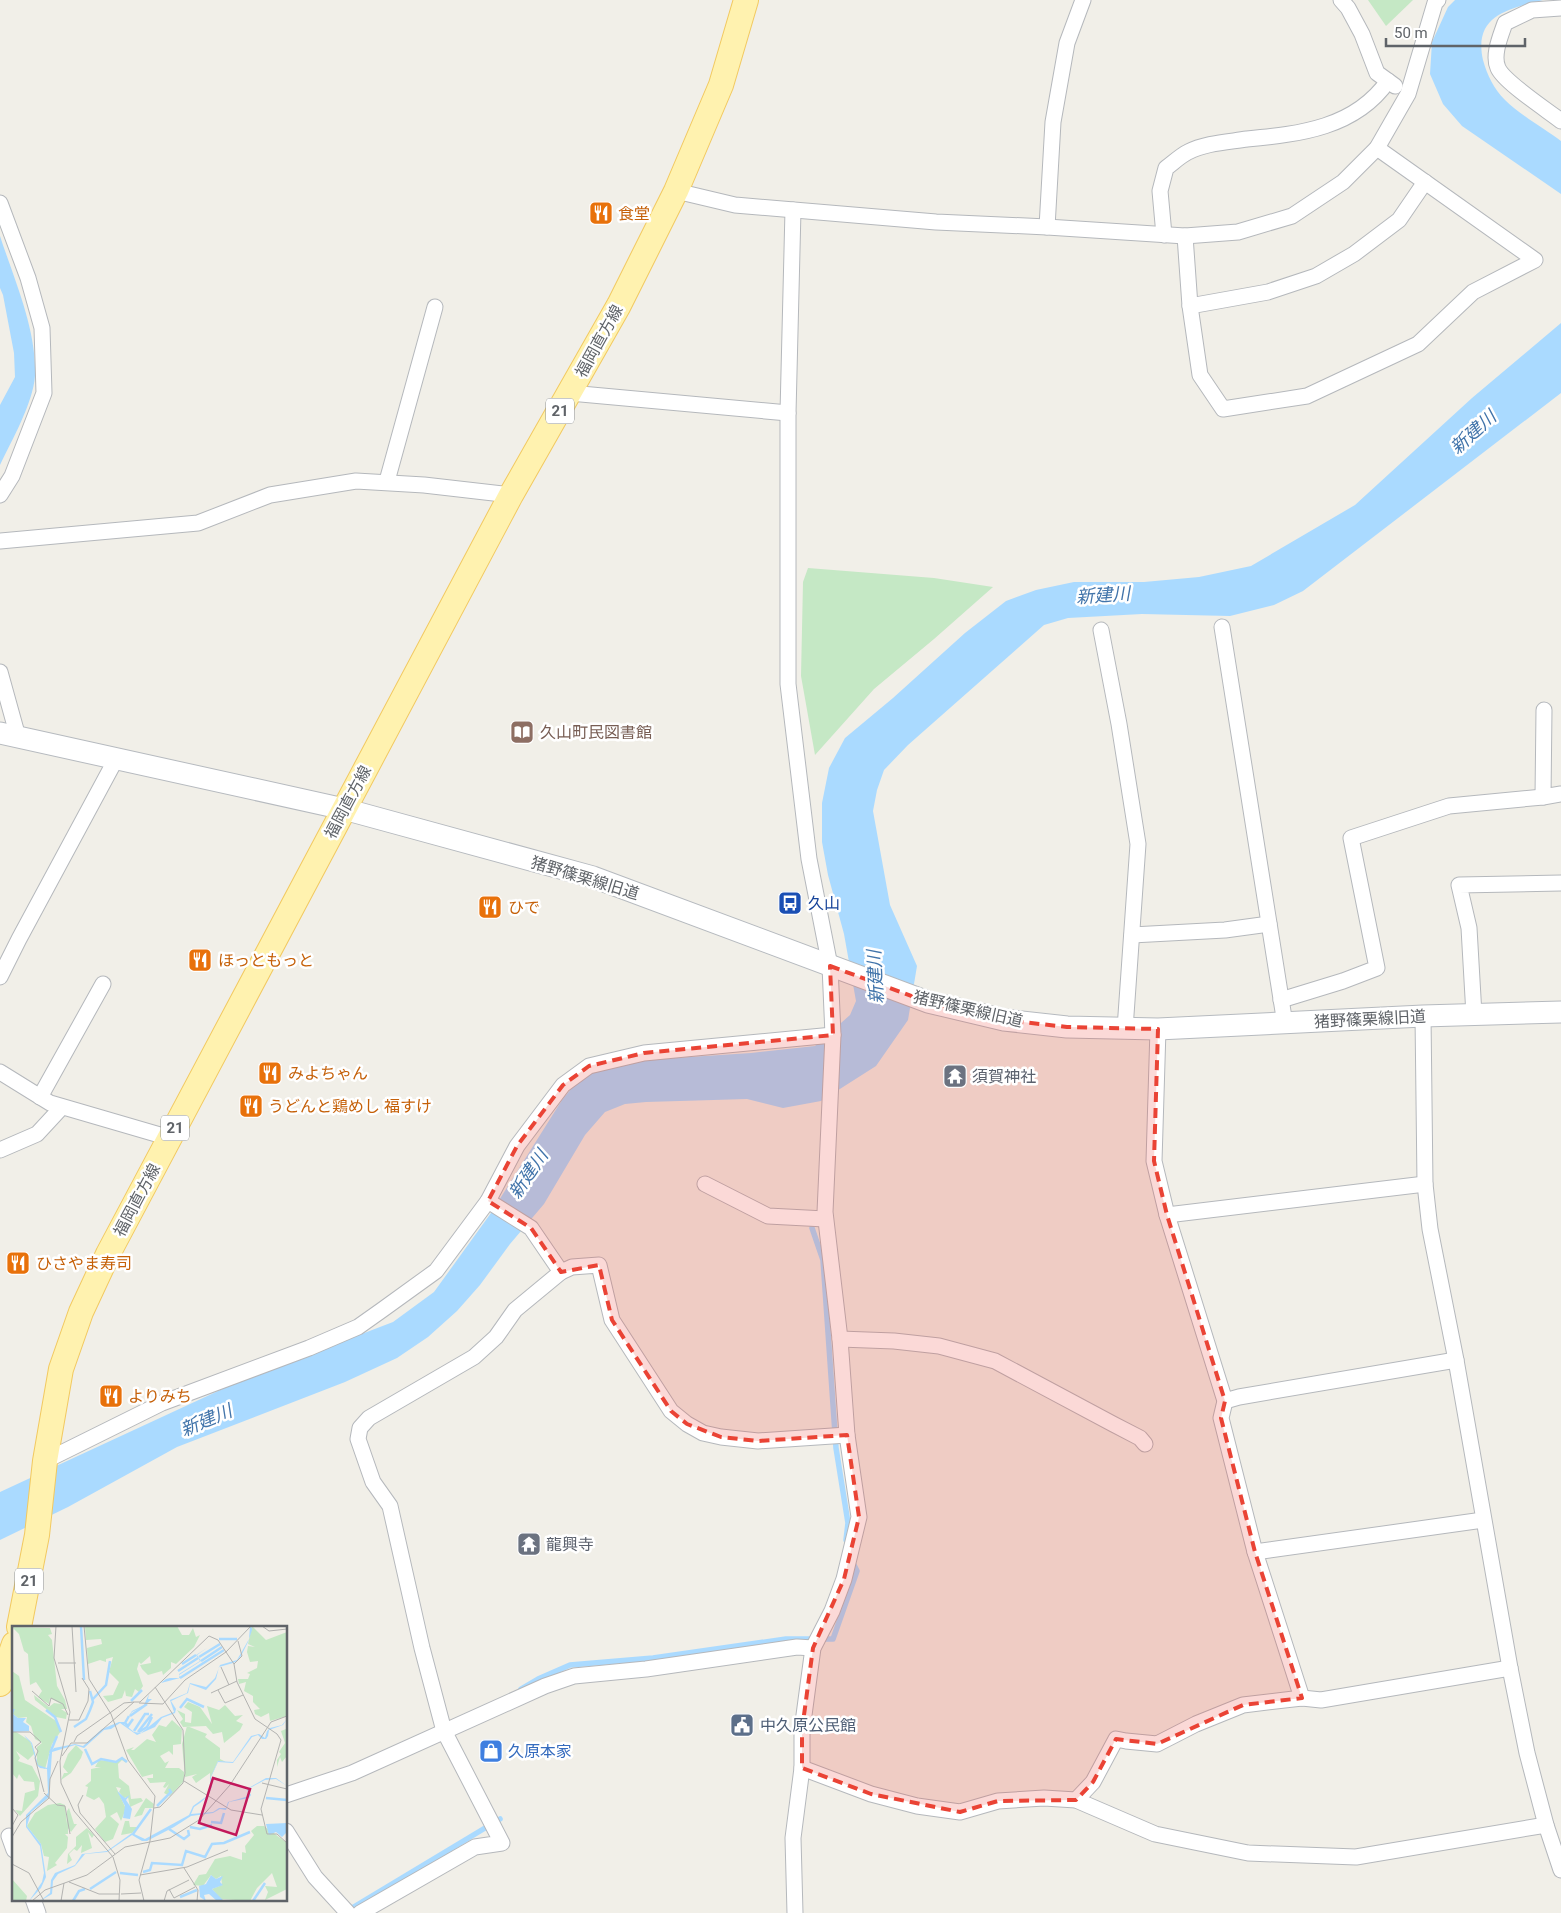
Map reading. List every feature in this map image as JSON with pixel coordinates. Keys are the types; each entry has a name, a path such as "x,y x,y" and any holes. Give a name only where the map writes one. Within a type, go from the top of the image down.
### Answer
{"main road":[{"name":"福岡直方線","path":"20,1626 37,1536 46,1461 62,1369 81,1312 108,1254 511,495 619,305 676,191 721,85 746,0"},
{"path":"0,1684 12,1650"}],"street":[{"path":"1047,227 1053,122 1067,43 1083,0"},
{"path":"1341,0 1348,8 1362,34 1377,73 1408,94"},
{"path":"676,191 735,205 936,222 1185,236 1238,232 1292,216 1343,182 1377,148 1408,94 1435,3 1438,0"},
{"path":"1561,8 1532,10 1506,23 1497,47 1498,68 1513,84 1561,121"},
{"path":"1164,235 1160,191 1166,168 1188,152 1220,142 1278,136 1325,127 1355,113 1379,94 1388,81"},
{"path":"1185,236 1190,306 1200,375 1223,409 1306,396 1418,344 1473,292 1535,260 1377,148"},
{"path":"1190,306 1268,292 1316,276 1354,254 1399,220 1425,182"},
{"path":"0,203 28,278 42,328 44,393 12,476 0,495"},
{"path":"792,210 788,413 788,684 809,859 830,966 833,1035 826,1219 840,1339 847,1435 859,1517 844,1579 832,1611 813,1648 802,1730 802,1768 793,1838 794,1913"},
{"path":"387,481 435,307"},
{"path":"570,393 788,413"},
{"path":"0,541 198,523 270,495 356,481 387,481 511,495"},
{"path":"1222,626 1285,1024"},
{"path":"1101,630 1118,715 1138,844 1125,1029"},
{"path":"0,672 8,735"},
{"path":"1543,796 1544,710"},
{"name":"猪野篠栗線旧道","path":"8,735 344,809 593,877 928,1002 1004,1020 1067,1027 1158,1030 1423,1016 1561,1012"},
{"path":"0,977 116,759"},
{"path":"1281,1000 1343,981 1377,968 1352,838 1449,806 1561,794"},
{"path":"1474,1015 1469,928 1459,885 1561,883"},
{"path":"1132,935 1225,930 1269,924"},
{"path":"40,1097 103,984"},
{"path":"1423,1016 1425,1184 1430,1229 1456,1360 1483,1520 1527,1752 1546,1824 1561,1870"},
{"path":"1158,1030 1154,1161 1167,1215 1225,1401 1221,1418 1256,1552 1302,1698"},
{"path":"46,1461 162,1403 309,1348 358,1327 436,1271 488,1201 517,1146 563,1084 589,1066 644,1053 833,1035"},
{"path":"0,1072 50,1103 170,1138"},
{"path":"0,1150 37,1134 62,1107"},
{"path":"705,1184 768,1216 826,1219"},
{"path":"1167,1215 1425,1184"},
{"path":"488,1201 531,1228 561,1272"},
{"path":"360,1913 475,1847 502,1843 444,1732 422,1648 390,1506 373,1482 364,1461 358,1439 360,1428 369,1418 474,1357 496,1337 515,1310 561,1272 572,1267 599,1265 612,1320 671,1411 687,1424 703,1433 758,1441 847,1435"},
{"path":"840,1339 894,1341 939,1346 996,1361 1140,1438 1145,1444"},
{"path":"1225,1401 1456,1360"},
{"path":"1256,1552 1483,1520"},
{"path":"288,1794 352,1772 545,1686 574,1676 646,1670 797,1647 813,1648"},
{"path":"1076,1800 1093,1782 1116,1739 1157,1744 1196,1724 1243,1705 1302,1698 1321,1700 1510,1668"},
{"path":"802,1768 871,1794 917,1806 960,1812 998,1801 1044,1798 1076,1800 1155,1834 1248,1853 1356,1857 1546,1824"},
{"path":"288,1834 315,1877 348,1913"},
{"path":"33,1900 38,1913"}],"highlighted area":[{"path":"830,966 928,1002 1004,1020 1067,1027 1158,1029 1154,1161 1167,1215 1225,1401 1221,1418 1255,1552 1302,1698 1243,1705 1157,1744 1116,1739 1093,1782 1076,1800 998,1801 960,1812 871,1794 802,1768 802,1730 813,1648 844,1579 859,1517 847,1435 758,1441 721,1437 687,1424 671,1411 612,1320 599,1265 561,1272 531,1228 488,1201 517,1146 563,1085 589,1066 644,1053 833,1035"}],"green space":[{"path":"1368,0 1413,0 1386,26"},
{"path":"808,568 934,578 993,587 874,689 815,755 801,676 803,582"}],"water":[{"path":"1455,0 1543,0 1506,11 1496,16 1483,33 1481,45 1487,71 1501,96 1517,111 1561,141 1561,194 1462,126 1443,104 1430,74 1432,42 1448,7"},
{"path":"0,236 24,305 35,359 35,376 26,409 0,465 0,405 15,377 14,353 0,288"},
{"name":"新建川","path":"1561,323 1561,393 1303,591 1274,605 1230,616 1142,614 1068,618 1044,625 908,745 884,770 877,790 873,811 890,905 917,966 908,1020 876,1066 821,1101 783,1108 747,1099 646,1102 625,1104 605,1112 585,1135 544,1204 510,1244 480,1285 457,1311 428,1337 397,1358 345,1382 177,1447 68,1507 0,1540 0,1492 244,1379 393,1322 434,1292 491,1213 562,1100 576,1083 596,1071 628,1061 751,1053 815,1046 850,1015 856,1001 844,934 828,875 822,842 822,803 829,768 845,738 893,698 965,633 1006,601 1036,590 1074,582 1144,582 1199,577 1251,566 1355,505 1472,398"}],"waterway":[{"path":"812,1228 823,1260 836,1448 848,1523 846,1540"},
{"path":"521,1689 538,1679 570,1665 653,1658 786,1639 833,1639 857,1571 852,1561"},
{"path":"347,1911 500,1819"}],"place":[{"name":"食堂","path":"601,213"},
{"name":"久山町民図書館","path":"522,732"},
{"name":"久山","path":"790,903"},
{"name":"ひで","path":"490,907"},
{"name":"ほっともっと","path":"200,960"},
{"name":"みよちゃん","path":"270,1073"},
{"name":"須賀神社","path":"955,1076"},
{"name":"うどんと鶏めし 福すけ","path":"251,1106"},
{"name":"ひさやま寿司","path":"18,1263"},
{"name":"よりみち","path":"111,1396"},
{"name":"龍興寺","path":"529,1544"},
{"name":"中久原公民館","path":"742,1725"},
{"name":"久原本家","path":"491,1751"}]}
